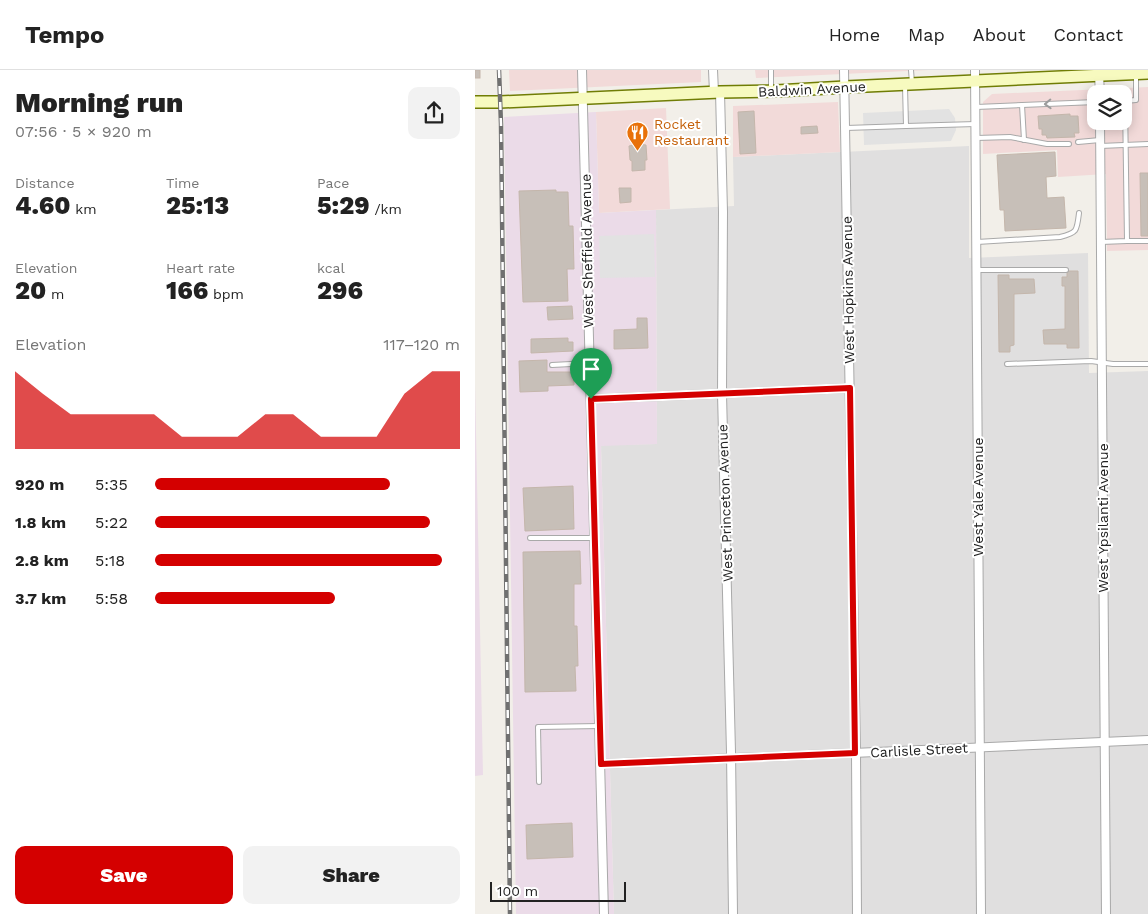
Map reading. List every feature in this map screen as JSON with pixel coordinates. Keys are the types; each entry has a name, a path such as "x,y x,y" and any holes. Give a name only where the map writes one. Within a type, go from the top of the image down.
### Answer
{"main road":[{"name":"Baldwin Avenue","path":"475,102 908,84 975,75 1142,73"}],"street":[{"name":"West Sheffield Avenue","path":"582,70 604,914"},
{"name":"West Princeton Avenue","path":"713,70 717,92 723,212 722,394 733,914"},
{"name":"West Hopkins Avenue","path":"844,70 857,914"},
{"name":"West Yale Avenue","path":"975,75 981,914"},
{"name":"West Ypsilanti Avenue","path":"1100,130 1106,914"},
{"path":"591,399 850,388"},
{"name":"Carlisle Street","path":"601,764 1148,740"}],"lane":[{"path":"771,70 771,91"},
{"path":"906,126 908,84 911,70"},
{"path":"1127,241 1125,101 1136,100 1142,73"},
{"path":"976,107 1087,102"},
{"path":"1023,105 1024,140"},
{"path":"846,128 976,124"},
{"path":"976,138 1010,137 1047,144 1069,144"},
{"path":"1078,142 1126,145 1148,144"},
{"path":"977,242 1059,237 1072,234 1077,227 1079,214"},
{"path":"1101,242 1148,241"},
{"path":"977,270 1066,270"},
{"path":"1007,364 1091,361 1148,364"},
{"path":"552,364 590,363"},
{"path":"530,538 595,538"},
{"path":"539,782 538,727 599,726"}],"shaded area":[{"path":"509,70 701,70 701,82 510,91"},
{"path":"755,70 929,70 756,78"},
{"path":"1148,87 1148,250 1107,251 1106,174 1058,177 1057,150 983,154 983,102 992,94 1087,90 1087,130 1132,130 1132,88"},
{"path":"838,102 840,152 733,157 733,106"},
{"path":"666,108 670,209 599,213 596,112"},
{"path":"949,109 955,118 956,130 951,141 864,145 863,113"},
{"path":"596,112 599,213 656,210 657,444 601,446 614,914 516,914 504,117"},
{"path":"969,146 969,258 1088,253 1089,373 1148,371 1148,914 614,914 601,445 657,444 656,210 734,206 733,157"},
{"path":"654,234 655,277 600,278 599,236"},
{"path":"475,383 483,775 475,776"}],"building":[{"path":"475,70 480,70 480,78 475,78"},
{"path":"754,111 756,153 740,154 738,112"},
{"path":"1070,114 1070,116 1078,116 1079,133 1074,133 1075,137 1047,138 1046,135 1042,135 1042,129 1039,129 1038,116"},
{"path":"817,126 818,133 801,134 801,127"},
{"path":"646,145 647,160 645,160 645,170 632,171 629,146"},
{"path":"1055,152 1056,176 1046,177 1047,198 1064,197 1066,228 1005,231 1004,210 1000,210 997,155"},
{"path":"1140,173 1148,173 1148,236 1141,236"},
{"path":"619,188 631,188 631,202 620,203"},
{"path":"556,190 556,192 568,192 569,226 573,226 574,269 567,269 568,301 523,302 519,191"},
{"path":"1067,271 1078,271 1079,348 1067,348 1067,344 1044,344 1043,330 1065,329 1065,286 1062,286 1062,277 1067,277"},
{"path":"998,275 1009,275 1009,279 1034,279 1035,293 1014,294 1014,345 1010,346 1010,352 999,352"},
{"path":"572,306 573,319 548,320 547,307"},
{"path":"637,318 647,318 648,348 614,349 614,330 637,329"},
{"path":"568,338 568,342 573,342 573,351 531,353 531,339"},
{"path":"547,360 547,372 574,372 574,385 548,386 548,391 520,392 519,361"},
{"path":"573,486 574,529 525,531 523,488"},
{"path":"580,551 581,584 574,584 574,626 577,626 578,666 575,666 576,691 525,692 523,552"},
{"path":"572,823 573,857 527,859 526,825"}],"railway":[{"path":"499,70 510,914"}],"place":[{"name":"Rocket Restaurant","path":"638,151"}],"route":[{"path":"850,388 855,753 601,764 591,399 850,388"}]}
